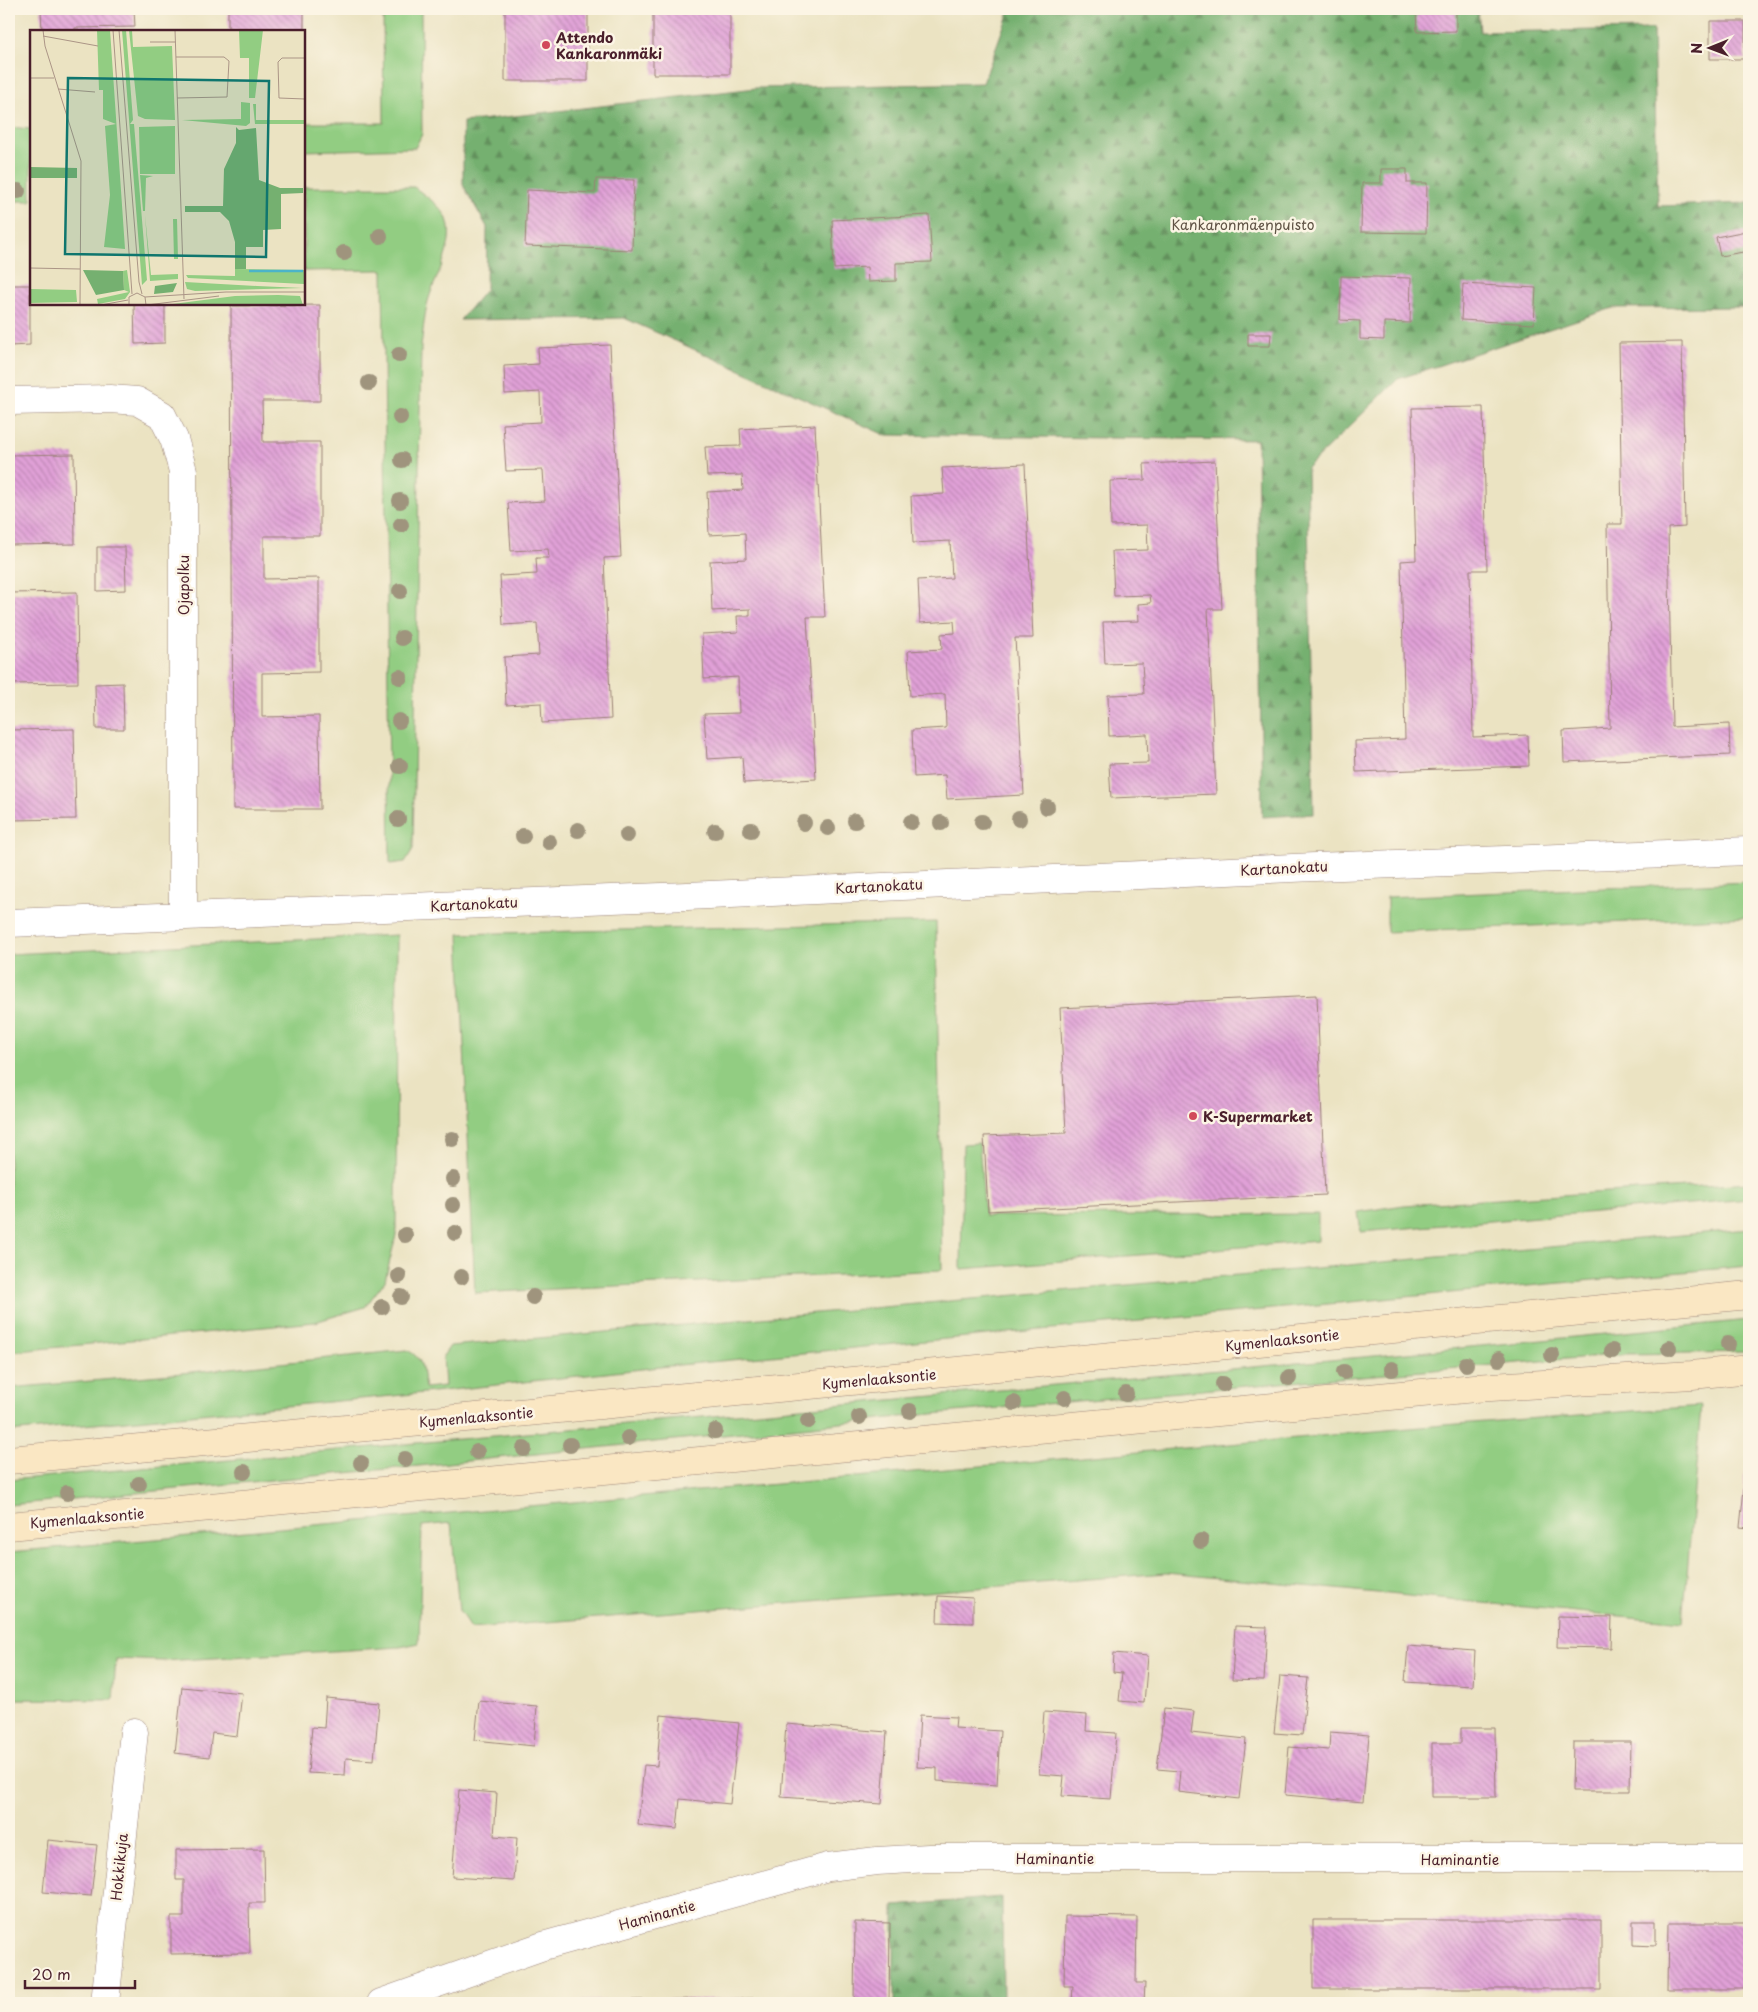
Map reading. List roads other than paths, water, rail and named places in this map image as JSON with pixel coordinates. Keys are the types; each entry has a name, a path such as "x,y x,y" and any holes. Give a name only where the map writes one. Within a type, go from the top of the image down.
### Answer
{"main road":[{"name":"Kymenlaaksontie","path":"9,1460 496,1416 1749,1295"},
{"name":"Kymenlaaksontie","path":"9,1526 1475,1388 1692,1375 1749,1369"}],"street":[{"name":"Ojapolku","path":"9,401 110,399 137,402 162,415 174,439 183,471 183,916"},
{"name":"Kartanokatu","path":"9,923 687,896 1315,866 1749,851"},
{"name":"Hokkikuja","path":"105,2003 134,1732"},
{"name":"Haminantie","path":"381,2003 543,1946 828,1867 878,1860 930,1858 1749,1858"}],"place":[{"name":"Attendo Kankaronmäki","path":"546,45"},
{"name":"K-Supermarket","path":"1193,1116"}],"park label":[{"name":"Kankaronmäenpuisto","path":"1243,224"}]}
